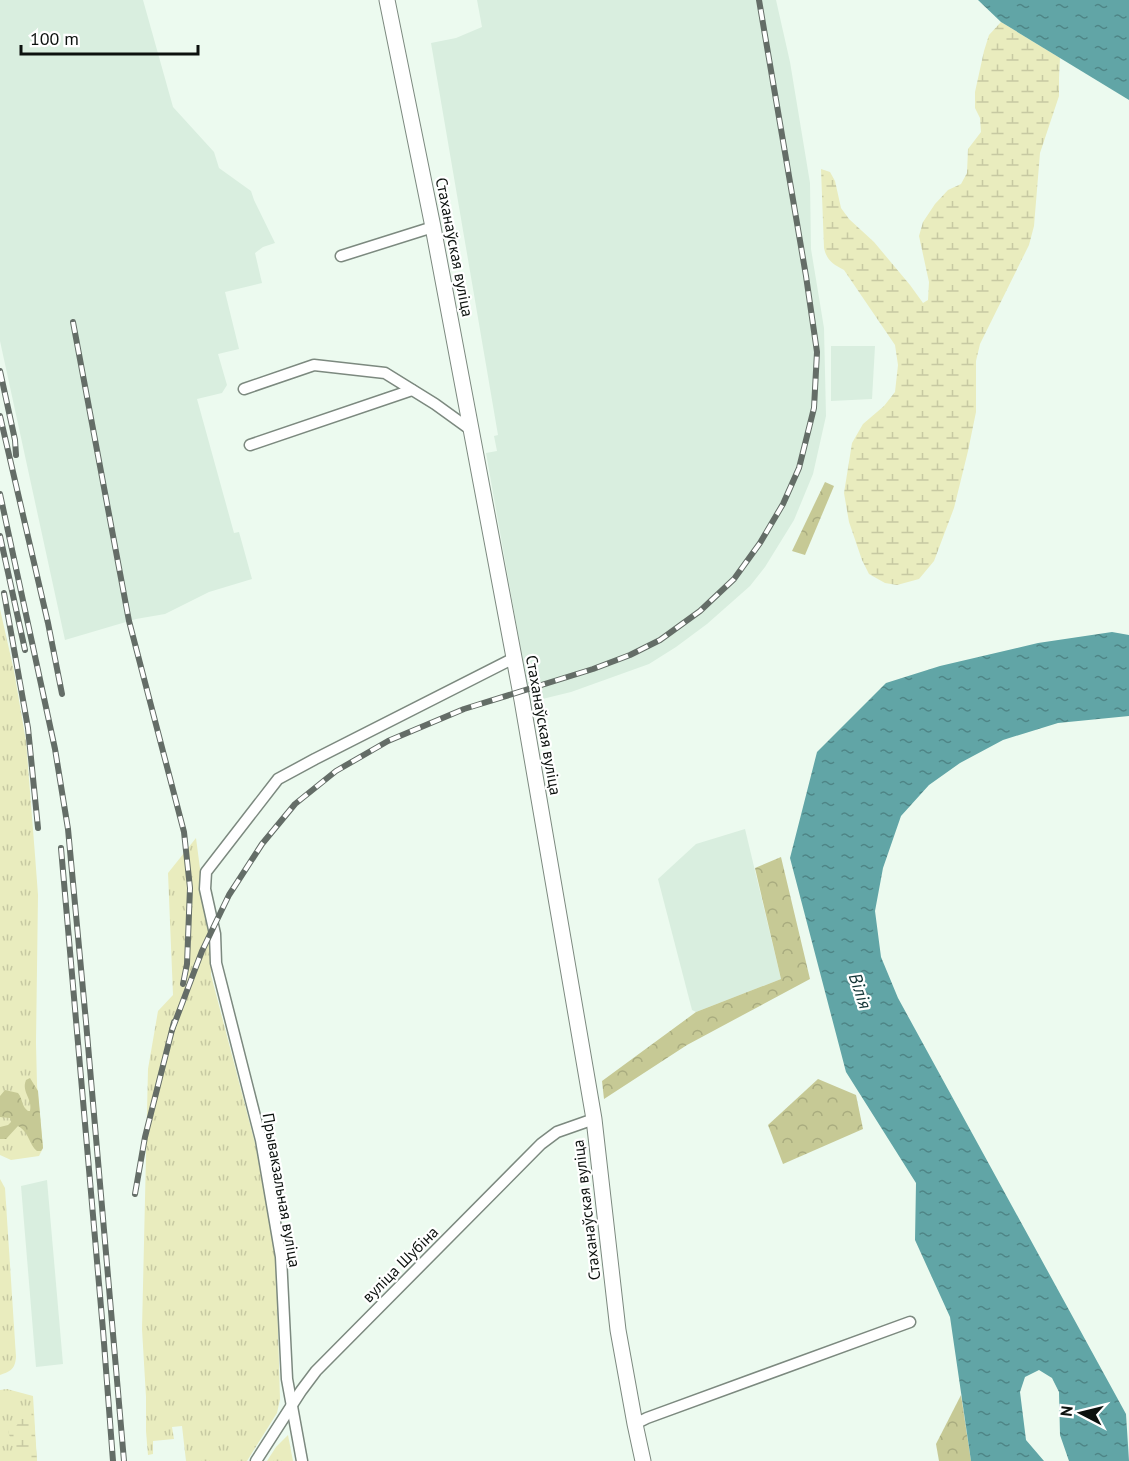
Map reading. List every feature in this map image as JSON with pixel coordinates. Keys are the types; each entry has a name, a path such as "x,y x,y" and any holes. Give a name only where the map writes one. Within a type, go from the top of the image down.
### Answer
{"street":[{"name":"Стаханаўская вуліца","path":"387,0 433,227 514,658 594,1119 618,1330 643,1461"},
{"path":"341,256 433,227"},
{"path":"244,389 314,364 385,373 471,430"},
{"path":"250,445 412,390"},
{"name":"Прывакзальная вуліца","path":"302,1461 287,1379 281,1257 261,1140 216,963 215,934 205,889 206,872 279,779 514,658"},
{"name":"вуліца Шубіна","path":"256,1461 316,1371 541,1144 557,1132 594,1119"},
{"path":"635,1424 910,1322"}],"shaded area":[{"path":"0,0 143,0 173,107 214,152 219,168 251,191 275,243 255,253 262,283 225,292 239,349 218,354 227,385 222,393 197,399 234,533 239,532 252,579 209,592 165,614 136,619 65,640 0,341"},
{"path":"477,0 776,0 790,62 810,183 811,249 824,328 826,416 813,474 794,520 765,567 750,586 707,624 649,664 571,692 530,702 486,453 497,451 494,436 498,435 431,43 456,38 482,27"},
{"path":"831,346 875,346 872,399 831,401"},
{"path":"745,829 781,979 696,1012 692,1010 658,879 696,844"},
{"path":"47,1180 63,1364 36,1367 21,1186"}],"green space":[{"path":"1001,22 1060,58 1059,96 1040,153 1034,226 1029,245 980,344 976,361 976,412 968,451 954,508 934,561 919,579 897,585 885,583 869,574 862,560 849,522 844,493 852,443 863,424 884,406 895,392 898,365 895,345 844,270 831,262 825,252 821,169 830,172 835,181 841,208 849,219 874,242 923,303 928,300 929,282 919,236 923,222 935,204 948,190 961,184 967,173 968,149 981,132 980,118 975,108 975,92 984,51 989,35"},
{"path":"825,482 834,486 805,555 792,551"},
{"path":"0,609 26,741 38,895 36,1043 43,1148 39,1156 11,1160 0,1155"},
{"path":"196,838 204,899 213,942 211,975 256,1147 276,1260 280,1399 277,1413 247,1461 186,1461 182,1426 172,1427 174,1439 153,1441 153,1454 148,1455 146,1431 142,1329 148,1069 158,1011 173,995 168,873"},
{"path":"781,857 810,979 687,1045 604,1099 602,1081 696,1012 781,979 755,868"},
{"path":"30,1078 38,1091 43,1148 41,1151 34,1148 25,1132 18,1126 6,1139 0,1139 0,1127 11,1122 10,1118 0,1117 0,1096 5,1090 18,1093 24,1107 30,1111 25,1084"},
{"path":"818,1079 856,1095 863,1129 783,1164 768,1125"},
{"path":"0,1179 5,1188 16,1357 12,1369 0,1375"},
{"path":"7,1389 33,1396 37,1461 0,1461 0,1390"},
{"path":"961,1395 971,1461 939,1461 936,1444"},
{"path":"33,1410 37,1461 18,1461 15,1441 8,1432 10,1428 17,1425 24,1411"},
{"path":"288,1435 293,1461 267,1461 276,1447"}],"water":[{"path":"978,0 1129,0 1129,100 1001,22"},
{"name":"Вілія","path":"1112,632 1129,635 1129,716 1058,723 1003,740 960,763 929,785 901,816 883,868 875,911 881,957 898,998 1126,1414 1129,1461 1069,1461 1060,1435 1059,1392 1052,1378 1039,1370 1025,1377 1020,1392 1026,1440 1044,1461 971,1461 950,1317 915,1240 916,1183 846,1072 790,858 817,752 886,683 940,666 1038,643"}],"railway":[{"path":"172,1030 202,951 229,895 262,844 295,804 336,771 388,741 464,709 593,669 630,655 660,640 700,611 734,579 760,543 783,504 799,468 814,408 817,352 759,0"},
{"path":"73,322 129,621 184,832 190,888 187,964 183,984"},
{"path":"0,371 15,440 16,455"},
{"path":"0,416 62,694"},
{"path":"0,494 55,749 68,829 124,1461"},
{"path":"0,536 25,650"},
{"path":"4,593 28,728 38,828"},
{"path":"61,848 113,1461"},
{"path":"135,1194 145,1137 174,1022"}]}
